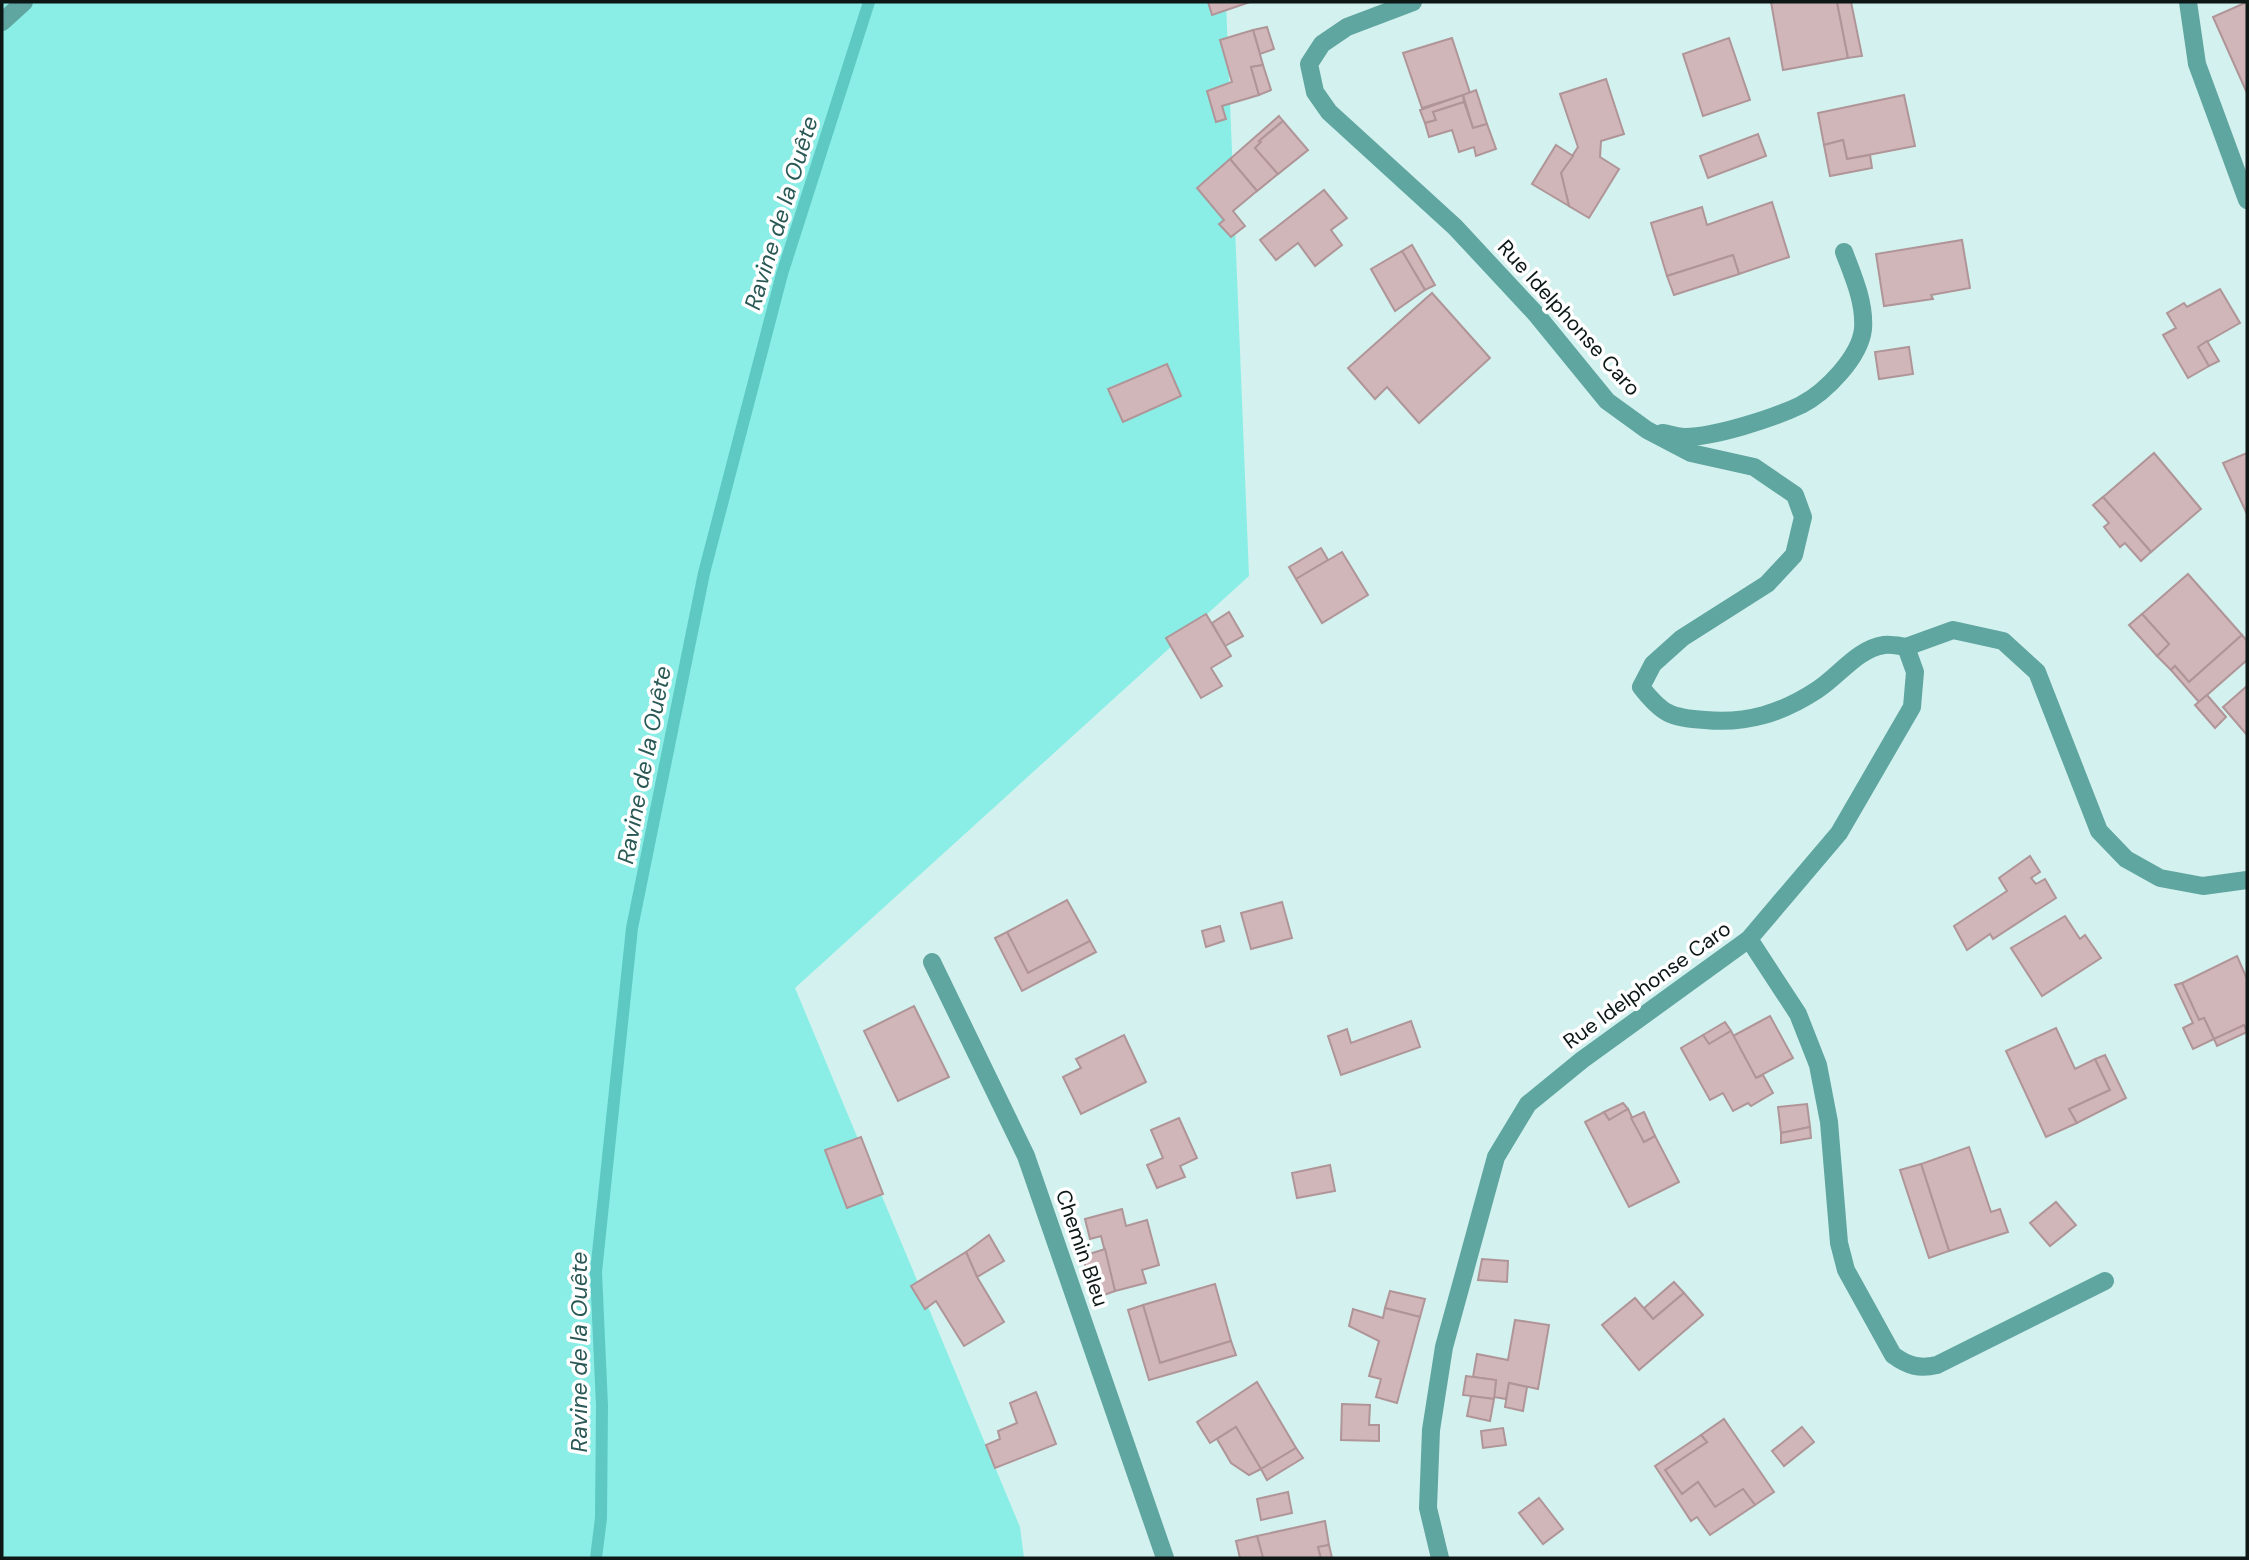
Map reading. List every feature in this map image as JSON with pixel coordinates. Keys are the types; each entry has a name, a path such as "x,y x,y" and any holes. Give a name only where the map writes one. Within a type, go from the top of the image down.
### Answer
{"street":[{"path":"2,22 24,2"},
{"name":"Rue Idelphonse Caro","path":"1413,2 1347,27 1322,44 1309,64 1315,92 1329,112 1455,227 1536,314 1607,401 1647,430 1691,453 1754,467 1795,495 1804,517 1794,555 1767,584 1682,638 1653,664 1641,687 1657,708 1682,719 1728,722 1778,712 1819,689 1857,658 1883,645 1906,647 1915,672 1912,707 1839,833 1749,939 1582,1060 1528,1104 1496,1157 1444,1347 1431,1430 1428,1508 1440,1558"},
{"path":"2188,2 2197,64 2247,200"},
{"path":"1647,430 1684,437 1721,433 1802,404 1838,375 1856,353 1863,329 1861,298 1844,252"},
{"path":"1906,647 1953,630 2003,640 2038,672 2099,831 2126,859 2160,878 2203,886 2247,880"},
{"path":"1749,939 1798,1014 1818,1065 1829,1122 1839,1243 1846,1270 1893,1355 1906,1364 1922,1368 1937,1365 2105,1281"},
{"name":"Chemin Bleu","path":"932,962 1026,1156 1165,1558"}],"shaded area":[{"path":"2,2 1226,2 1249,576 795,988 1020,1527 1024,1558 2,1558"}],"building":[{"path":"1208,2 1250,2 1212,15"},
{"path":"1771,2 1837,2 1848,58 1783,70"},
{"path":"1837,2 1851,2 1862,56 1848,58"},
{"path":"2247,2 2247,93 2213,17"},
{"path":"1267,27 1274,49 1260,54 1253,30"},
{"path":"1253,30 1263,65 1251,67 1259,95 1222,106 1226,119 1216,122 1207,91 1232,82 1220,40"},
{"path":"1452,38 1470,93 1422,108 1403,53"},
{"path":"1729,38 1750,100 1703,116 1683,54"},
{"path":"1263,65 1271,90 1259,95 1251,67"},
{"path":"1606,79 1624,134 1601,141 1600,157 1619,169 1589,218 1569,206 1561,173 1578,147 1560,94"},
{"path":"1476,90 1487,124 1473,128 1463,95"},
{"path":"1463,95 1464,102 1433,112 1436,120 1425,123 1420,110"},
{"path":"1904,95 1915,146 1847,159 1843,140 1824,145 1818,113"},
{"path":"1464,102 1473,128 1487,124 1496,149 1476,156 1474,147 1459,152 1452,130 1429,137 1425,123 1436,120 1433,112"},
{"path":"1279,116 1283,121 1259,141 1261,142 1255,148 1278,174 1257,191 1230,159"},
{"path":"1283,121 1308,150 1278,174 1255,148 1261,142 1259,141"},
{"path":"1758,134 1766,156 1708,178 1700,156"},
{"path":"1843,140 1847,159 1870,155 1872,168 1830,176 1824,145"},
{"path":"1556,145 1573,156 1561,173 1569,206 1532,184"},
{"path":"1230,159 1257,191 1233,211 1245,226 1231,237 1219,224 1224,220 1197,188"},
{"path":"1324,190 1347,218 1331,230 1342,245 1315,266 1298,243 1276,260 1260,240"},
{"path":"1772,202 1789,257 1739,274 1733,255 1667,276 1651,223 1702,207 1707,225"},
{"path":"1962,240 1970,288 1931,295 1933,299 1884,306 1876,254"},
{"path":"1412,245 1435,285 1425,290 1402,251"},
{"path":"1402,251 1425,290 1395,311 1371,269"},
{"path":"1733,255 1739,274 1674,295 1667,276"},
{"path":"2220,289 2240,323 2198,347 2209,366 2188,378 2163,335 2176,328 2167,313 2184,303 2187,307"},
{"path":"1432,293 1490,358 1419,423 1387,387 1375,399 1348,368"},
{"path":"2207,341 2219,361 2209,366 2198,347"},
{"path":"1909,347 1913,374 1879,379 1875,352"},
{"path":"1167,364 1181,396 1123,422 1108,389"},
{"path":"2154,453 2201,509 2151,552 2103,497"},
{"path":"2247,453 2247,514 2223,463"},
{"path":"2103,497 2151,552 2141,561 2125,543 2120,547 2104,527 2109,523 2093,505"},
{"path":"1321,548 1328,560 1296,579 1289,567"},
{"path":"1342,552 1368,595 1322,623 1296,579"},
{"path":"2188,574 2242,635 2189,682 2175,666 2171,670 2157,656 2169,644 2142,614"},
{"path":"1229,612 1243,636 1225,646 1212,623"},
{"path":"1206,614 1231,656 1211,668 1222,686 1201,698 1166,638"},
{"path":"2142,614 2169,644 2157,656 2129,625"},
{"path":"2242,635 2247,641 2247,660 2199,702 2171,670 2175,666 2189,682"},
{"path":"2247,686 2247,735 2223,707"},
{"path":"2207,695 2226,717 2215,728 2195,705"},
{"path":"2030,856 2040,872 2031,878 2036,884 2045,879 2056,898 1993,939 1990,934 1967,950 1954,926 2007,891 1999,878"},
{"path":"1067,900 1090,941 1028,973 1007,932"},
{"path":"1282,902 1292,938 1251,949 1241,913"},
{"path":"2065,916 2080,939 2085,935 2101,958 2042,996 2011,948"},
{"path":"1220,926 1224,941 1206,947 1202,931"},
{"path":"1007,932 1028,973 1090,941 1096,952 1022,991 995,938"},
{"path":"2237,956 2247,979 2247,1031 2244,1025 2214,1039 2204,1018 2199,1020 2182,983"},
{"path":"2182,983 2199,1020 2204,1018 2214,1039 2193,1049 2183,1028 2193,1023 2175,985"},
{"path":"914,1006 949,1077 898,1101 864,1031"},
{"path":"1770,1016 1793,1058 1756,1078 1733,1036"},
{"path":"1411,1021 1420,1047 1341,1075 1328,1036 1347,1029 1351,1043"},
{"path":"1725,1022 1731,1031 1709,1044 1703,1035"},
{"path":"2244,1025 2247,1032 2217,1046 2214,1039"},
{"path":"2056,1028 2075,1069 2095,1059 2110,1090 2069,1109 2077,1123 2046,1137 2006,1051"},
{"path":"1731,1031 1756,1078 1763,1075 1773,1093 1751,1106 1748,1103 1733,1111 1723,1093 1710,1100 1681,1048 1703,1035 1709,1044"},
{"path":"1124,1035 1146,1082 1081,1114 1063,1077 1081,1068 1076,1059"},
{"path":"2105,1055 2126,1098 2077,1123 2069,1109 2110,1090 2095,1059"},
{"path":"1623,1103 1628,1109 1609,1120 1604,1112"},
{"path":"1807,1104 1810,1127 1781,1133 1778,1107"},
{"path":"1628,1109 1644,1142 1655,1136 1679,1182 1629,1207 1585,1122 1604,1112 1609,1120"},
{"path":"1644,1112 1655,1136 1644,1142 1631,1118"},
{"path":"1179,1118 1197,1158 1180,1166 1185,1177 1157,1188 1147,1165 1163,1158 1151,1130"},
{"path":"1810,1127 1811,1138 1781,1143 1781,1133"},
{"path":"861,1137 883,1194 847,1208 825,1150"},
{"path":"1969,1147 1991,1212 2000,1209 2008,1232 1949,1251 1921,1164"},
{"path":"1921,1164 1949,1251 1929,1258 1900,1170"},
{"path":"1330,1165 1335,1191 1297,1198 1292,1173"},
{"path":"2056,1202 2076,1225 2050,1246 2030,1223"},
{"path":"1122,1209 1126,1226 1147,1220 1159,1265 1142,1270 1146,1283 1115,1291 1101,1236 1090,1239 1085,1219"},
{"path":"989,1235 1004,1261 977,1277 966,1252"},
{"path":"1105,1249 1115,1291 1093,1299 1083,1256"},
{"path":"966,1252 977,1277 1004,1322 964,1346 936,1301 925,1309 911,1286"},
{"path":"1482,1259 1508,1261 1507,1282 1478,1280"},
{"path":"1674,1282 1684,1293 1653,1319 1644,1308"},
{"path":"1215,1284 1231,1341 1160,1363 1143,1305"},
{"path":"1390,1291 1425,1299 1420,1317 1385,1308"},
{"path":"1684,1293 1703,1315 1639,1370 1602,1325 1635,1298 1653,1319"},
{"path":"1143,1305 1160,1363 1231,1341 1236,1355 1149,1380 1128,1310"},
{"path":"1385,1308 1420,1317 1397,1403 1376,1397 1381,1379 1369,1376 1379,1341 1349,1326 1353,1309 1383,1318"},
{"path":"1515,1320 1549,1325 1538,1389 1509,1383 1506,1399 1494,1397 1496,1380 1473,1377 1477,1354 1508,1360"},
{"path":"1466,1376 1496,1380 1494,1399 1463,1395"},
{"path":"1257,1382 1296,1448 1261,1469 1236,1427 1210,1443 1197,1422"},
{"path":"1509,1383 1527,1387 1523,1411 1505,1407"},
{"path":"1036,1392 1056,1444 995,1468 986,1445 1000,1439 998,1431 1017,1423 1010,1403"},
{"path":"1471,1396 1494,1399 1490,1421 1467,1416"},
{"path":"1342,1404 1370,1405 1369,1425 1379,1425 1379,1441 1341,1440"},
{"path":"1724,1419 1774,1492 1755,1505 1743,1489 1715,1507 1698,1482 1682,1494 1665,1470 1707,1442 1701,1435"},
{"path":"1236,1427 1261,1469 1249,1475 1231,1463 1217,1439"},
{"path":"1802,1427 1814,1442 1784,1466 1772,1451"},
{"path":"1503,1428 1506,1445 1483,1448 1481,1431"},
{"path":"1701,1435 1707,1442 1665,1470 1682,1494 1698,1482 1715,1507 1743,1489 1755,1505 1710,1535 1697,1517 1691,1521 1655,1466"},
{"path":"1296,1448 1303,1458 1267,1480 1261,1469"},
{"path":"1288,1492 1292,1513 1261,1520 1257,1499"},
{"path":"1539,1498 1563,1529 1543,1544 1519,1513"},
{"path":"1325,1521 1329,1545 1318,1547 1321,1558 1263,1558 1257,1536"},
{"path":"1257,1536 1263,1558 1240,1558 1236,1541"},
{"path":"1329,1545 1332,1558 1321,1558 1318,1547"}],"waterway":[{"name":"Ravine de la Ouête","path":"596,1558 601,1518 602,1406 596,1272 632,928 704,573 782,274 869,2"}]}
